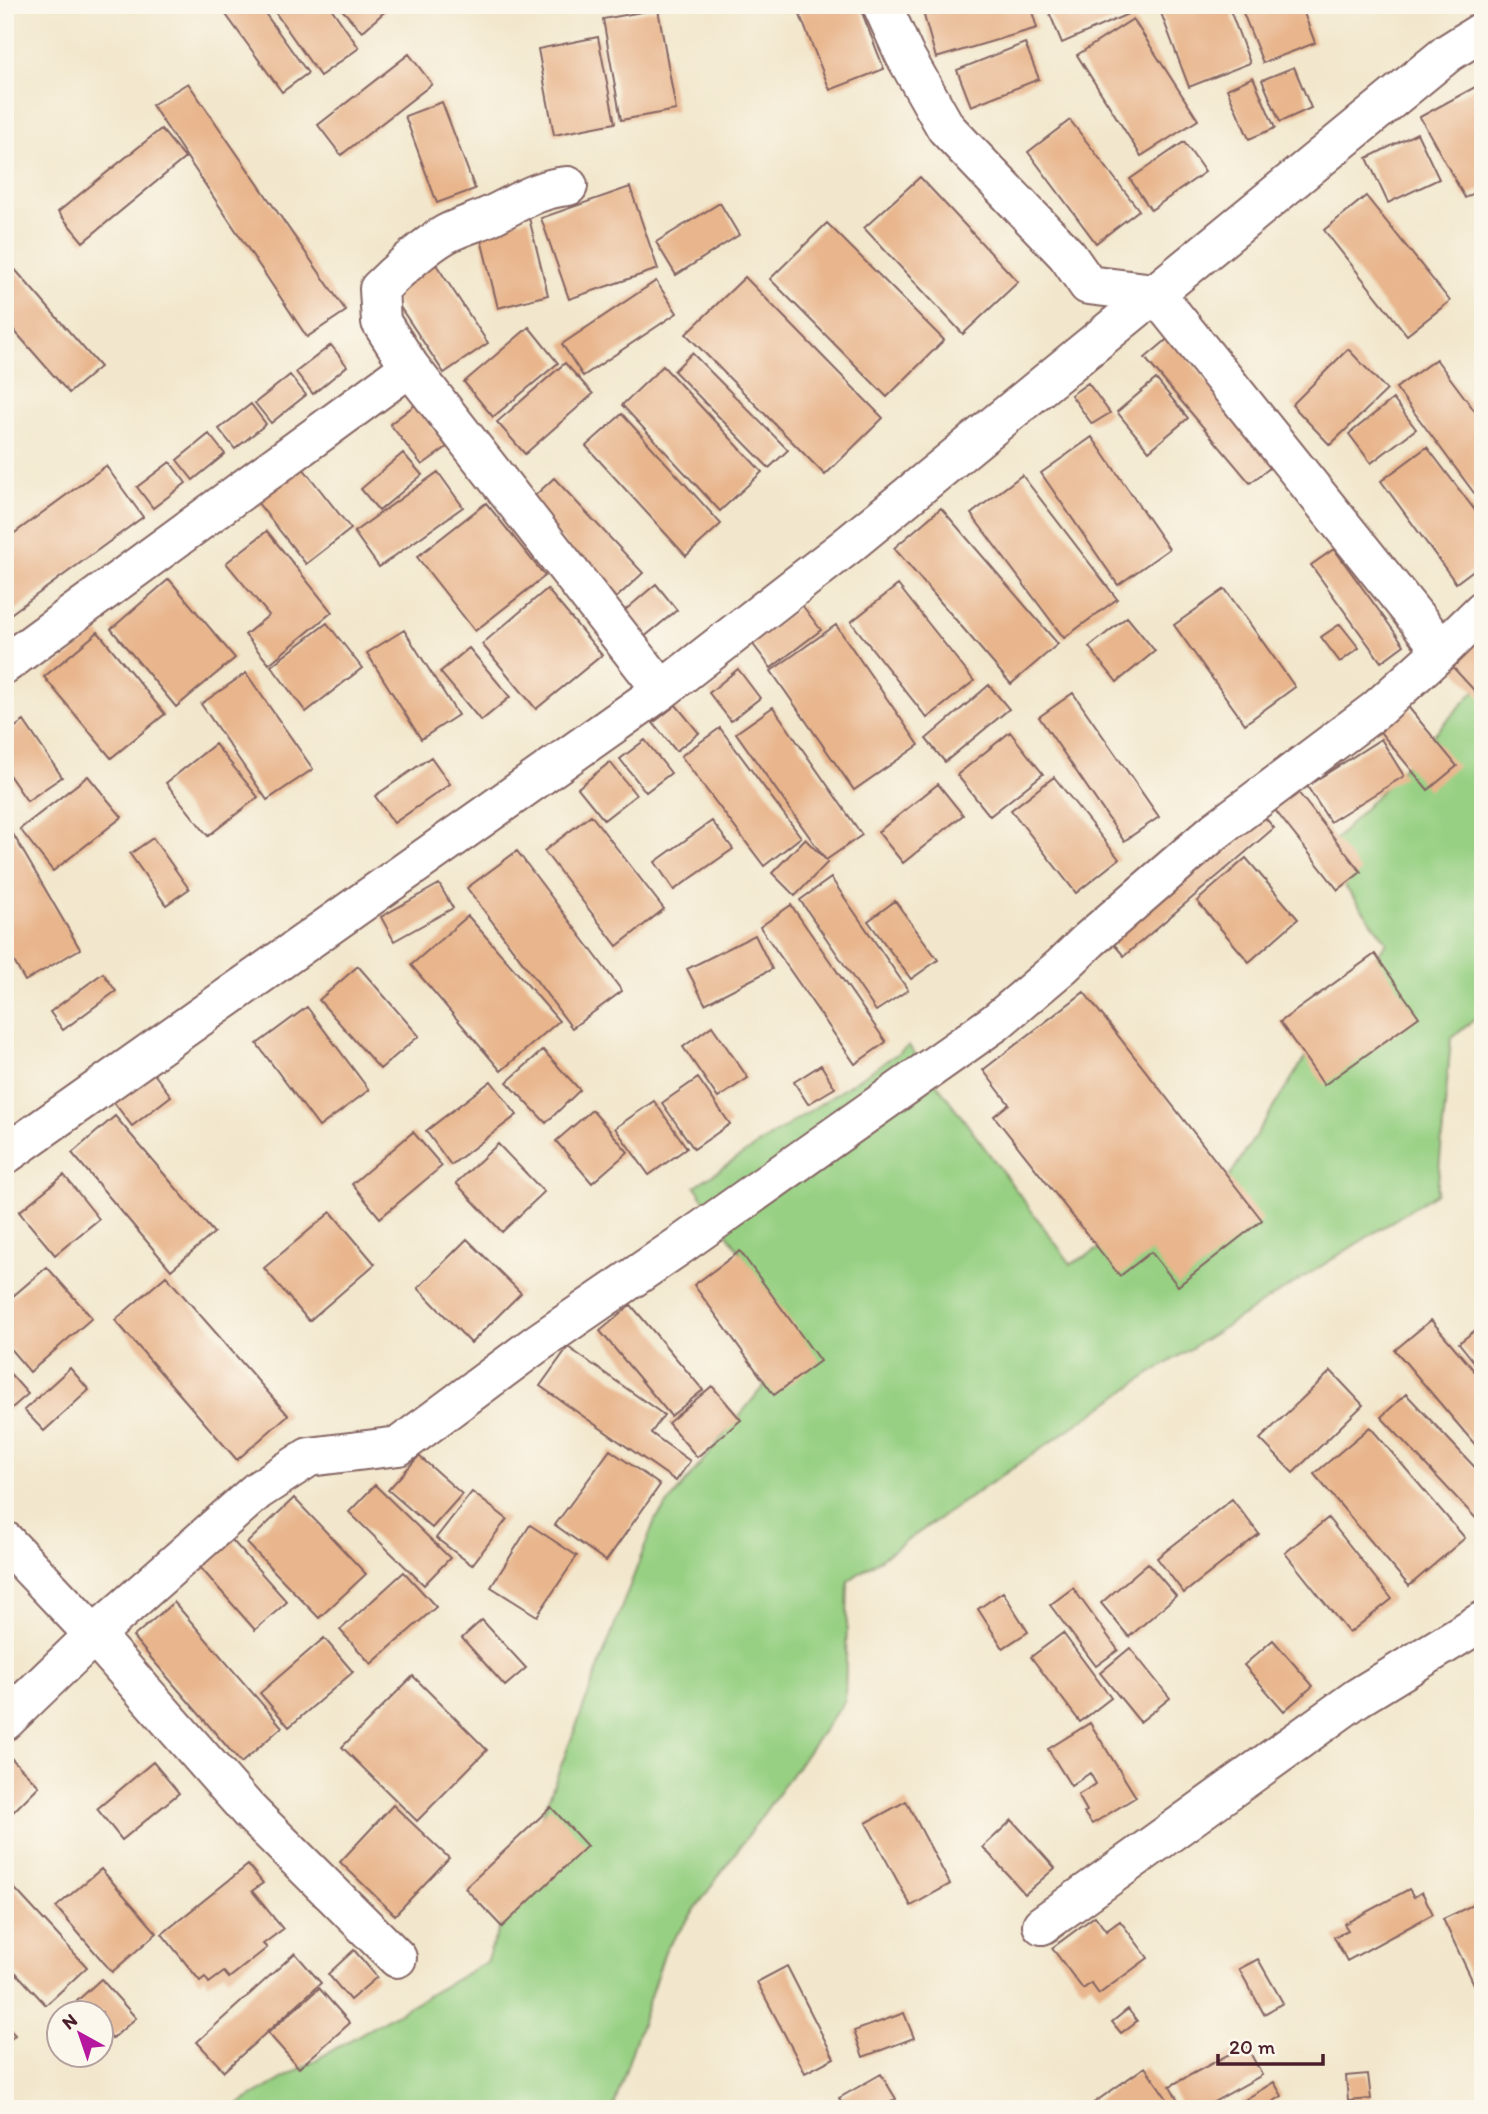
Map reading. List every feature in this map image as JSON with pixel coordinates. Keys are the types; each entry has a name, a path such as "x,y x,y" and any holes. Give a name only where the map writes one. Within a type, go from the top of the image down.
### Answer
{"street":[{"path":"882,5 905,54 946,128 1066,255 1088,285 1155,293 1442,650"},
{"path":"5,1155 662,690 847,546 1448,53 1483,30"},
{"path":"568,186 552,187 446,234 394,273 379,289 381,322 410,367 662,690"},
{"path":"5,664 410,367"},
{"path":"5,1721 94,1635 257,1491 309,1457 399,1446 535,1345 705,1229 996,1022 1215,831 1376,710 1483,610"},
{"path":"5,1541 94,1635 248,1810 397,1958"},
{"path":"1042,1925 1357,1698 1483,1621"}],"green space":[{"path":"1483,682 1483,1012 1451,1039 1437,1193 1147,1376 848,1581 845,1700 665,1951 613,2109 230,2109 486,1962 655,1520 800,1341 695,1186 909,1046 1071,1264 1226,1182 1331,1017 1387,942 1321,855"}],"building":[{"path":"219,5 259,5 308,73 282,92"},
{"path":"270,5 329,5 359,48 320,76"},
{"path":"338,5 392,5 362,32"},
{"path":"796,5 859,5 884,69 830,90"},
{"path":"921,5 1030,5 1037,28 936,58"},
{"path":"1046,5 1124,5 1128,14 1062,43"},
{"path":"1158,5 1228,5 1250,63 1189,87"},
{"path":"1240,5 1301,5 1315,43 1263,63"},
{"path":"658,9 676,110 621,120 603,19"},
{"path":"1133,19 1198,120 1141,156 1077,55"},
{"path":"598,37 615,123 554,135 538,49"},
{"path":"1025,43 1039,79 971,106 957,70"},
{"path":"409,54 432,84 341,155 318,125"},
{"path":"1294,67 1311,108 1280,122 1262,80"},
{"path":"1253,77 1275,128 1249,139 1227,89"},
{"path":"188,83 346,311 307,337 152,105"},
{"path":"1475,87 1483,100 1483,188 1465,198 1420,117"},
{"path":"442,102 475,189 437,203 405,116"},
{"path":"1070,120 1139,210 1096,243 1028,152"},
{"path":"161,129 185,158 83,242 58,212"},
{"path":"1417,133 1439,179 1388,203 1367,158"},
{"path":"1184,142 1205,172 1151,210 1130,179"},
{"path":"920,177 1018,282 963,334 864,228"},
{"path":"630,187 658,269 569,299 541,218"},
{"path":"1366,196 1450,301 1407,335 1324,230"},
{"path":"720,203 739,235 676,275 656,242"},
{"path":"529,218 548,295 498,308 479,231"},
{"path":"827,223 944,340 887,397 770,279"},
{"path":"5,258 100,367 69,393 5,320"},
{"path":"433,260 488,343 444,373 388,289"},
{"path":"745,277 883,418 825,475 686,334"},
{"path":"656,281 677,313 583,376 562,344"},
{"path":"529,327 558,363 493,417 464,382"},
{"path":"1170,337 1275,464 1250,483 1145,358"},
{"path":"331,345 347,366 313,394 296,372"},
{"path":"1348,349 1387,390 1330,445 1292,405"},
{"path":"692,353 788,450 769,468 674,371"},
{"path":"1436,359 1483,422 1483,505 1396,388"},
{"path":"565,363 593,394 525,454 497,422"},
{"path":"663,366 762,472 720,511 622,405"},
{"path":"290,375 306,395 271,423 255,403"},
{"path":"1156,379 1188,418 1149,451 1117,412"},
{"path":"1088,383 1110,413 1092,424 1071,395"},
{"path":"1393,399 1416,429 1371,463 1349,434"},
{"path":"251,404 266,424 235,449 219,429"},
{"path":"415,405 447,447 422,465 390,424"},
{"path":"622,414 721,524 686,556 586,446"},
{"path":"209,434 225,454 193,480 177,460"},
{"path":"1092,437 1169,549 1118,585 1041,473"},
{"path":"1427,447 1483,521 1483,563 1456,583 1381,481"},
{"path":"403,453 422,475 379,511 361,489"},
{"path":"295,458 351,529 306,564 250,493"},
{"path":"170,462 186,483 153,508 137,487"},
{"path":"106,466 143,517 5,618 5,540"},
{"path":"438,472 463,507 379,567 354,532"},
{"path":"1022,475 1117,599 1064,638 971,514"},
{"path":"554,478 643,573 616,598 527,503"},
{"path":"486,503 545,576 475,631 417,557"},
{"path":"941,508 1058,644 1011,684 894,548"},
{"path":"267,531 332,612 269,664 245,635 269,615 226,563"},
{"path":"1334,549 1404,645 1381,662 1311,565"},
{"path":"169,579 235,658 176,707 111,629"},
{"path":"656,584 677,610 638,642 617,617"},
{"path":"898,585 974,681 927,718 851,622"},
{"path":"547,589 602,655 536,709 482,644"},
{"path":"1225,589 1295,687 1245,724 1174,625"},
{"path":"802,605 821,630 771,668 752,643"},
{"path":"1127,617 1155,651 1117,682 1089,647"},
{"path":"327,623 362,668 306,712 271,666"},
{"path":"1340,624 1359,648 1340,662 1321,637"},
{"path":"836,625 919,745 854,790 771,671"},
{"path":"404,630 458,715 421,739 367,653"},
{"path":"98,632 165,714 111,758 44,677"},
{"path":"1483,632 1483,700 1449,663"},
{"path":"469,648 510,697 481,721 440,672"},
{"path":"738,669 760,698 731,721 709,693"},
{"path":"246,673 313,769 267,800 201,704"},
{"path":"989,685 1009,709 945,762 926,739"},
{"path":"1073,693 1159,817 1124,841 1039,717"},
{"path":"1400,697 1457,766 1428,790 1371,721"},
{"path":"676,705 699,733 676,751 653,723"},
{"path":"773,707 862,835 826,860 736,733"},
{"path":"24,721 62,777 27,801 5,769 5,734"},
{"path":"720,728 801,837 764,866 681,756"},
{"path":"1010,732 1043,774 990,816 957,775"},
{"path":"1381,739 1404,776 1330,822 1307,786"},
{"path":"645,740 671,773 646,792 620,759"},
{"path":"215,744 258,797 208,836 166,783"},
{"path":"431,757 450,784 394,823 375,796"},
{"path":"610,762 636,795 604,820 578,788"},
{"path":"88,776 122,817 53,871 20,829"},
{"path":"1054,777 1119,859 1076,893 1011,810"},
{"path":"938,784 963,815 903,863 878,832"},
{"path":"1294,787 1361,872 1338,890 1271,805"},
{"path":"1256,807 1274,828 1124,956 1106,935"},
{"path":"591,815 664,909 617,946 544,851"},
{"path":"712,821 733,849 674,890 655,862"},
{"path":"13,834 80,949 25,981 5,946 5,838"},
{"path":"153,838 189,889 166,905 130,854"},
{"path":"805,839 828,862 795,896 772,873"},
{"path":"517,851 622,991 572,1028 467,888"},
{"path":"1246,858 1298,919 1249,962 1197,901"},
{"path":"831,878 908,990 876,1011 800,900"},
{"path":"439,884 453,908 394,941 381,917"},
{"path":"895,901 938,960 911,979 868,921"},
{"path":"791,905 886,1042 855,1064 760,927"},
{"path":"468,916 559,1021 501,1071 411,965"},
{"path":"755,935 772,969 705,1004 687,969"},
{"path":"1375,954 1419,1017 1324,1085 1280,1022"},
{"path":"358,966 419,1036 380,1069 319,1000"},
{"path":"103,973 116,991 63,1030 50,1012"},
{"path":"1084,992 1262,1220 1178,1286 1151,1252 1120,1276 994,1116 1009,1104 983,1070"},
{"path":"307,1007 369,1090 319,1127 257,1044"},
{"path":"712,1026 748,1078 718,1098 683,1047"},
{"path":"543,1050 580,1090 546,1123 507,1082"},
{"path":"821,1065 835,1088 808,1104 794,1082"},
{"path":"148,1066 171,1096 132,1126 109,1096"},
{"path":"698,1078 730,1124 694,1149 662,1103"},
{"path":"491,1081 517,1115 451,1165 426,1131"},
{"path":"654,1101 687,1148 649,1175 615,1128"},
{"path":"592,1110 628,1152 592,1183 556,1141"},
{"path":"115,1116 214,1233 171,1270 72,1153"},
{"path":"413,1132 442,1166 380,1218 352,1184"},
{"path":"498,1144 544,1192 502,1232 456,1183"},
{"path":"64,1175 99,1219 55,1255 19,1212"},
{"path":"331,1212 375,1264 309,1321 264,1268"},
{"path":"467,1239 521,1293 471,1343 418,1288"},
{"path":"740,1251 820,1361 774,1395 694,1285"},
{"path":"47,1267 92,1318 30,1372 5,1343 5,1303"},
{"path":"166,1276 288,1415 237,1460 115,1320"},
{"path":"631,1305 703,1390 671,1416 600,1331"},
{"path":"1431,1320 1483,1381 1483,1454 1395,1350"},
{"path":"1483,1324 1483,1373 1459,1343"},
{"path":"568,1347 664,1415 651,1433 690,1461 676,1481 540,1386"},
{"path":"5,1368 28,1394 5,1414"},
{"path":"70,1368 89,1390 44,1431 24,1410"},
{"path":"1331,1371 1363,1405 1293,1473 1260,1439"},
{"path":"712,1386 741,1420 697,1457 668,1423"},
{"path":"1406,1394 1483,1476 1483,1526 1381,1417"},
{"path":"1370,1427 1465,1538 1409,1586 1314,1474"},
{"path":"610,1450 660,1485 606,1561 555,1525"},
{"path":"419,1456 462,1494 432,1528 388,1490"},
{"path":"375,1485 450,1558 424,1585 349,1512"},
{"path":"472,1492 507,1519 472,1565 436,1538"},
{"path":"294,1498 366,1574 319,1618 247,1543"},
{"path":"1232,1499 1259,1534 1184,1593 1157,1558"},
{"path":"1328,1518 1392,1599 1349,1633 1285,1553"},
{"path":"530,1525 577,1556 537,1616 491,1587"},
{"path":"224,1531 287,1602 255,1630 192,1558"},
{"path":"1148,1563 1176,1596 1129,1637 1101,1603"},
{"path":"404,1572 436,1607 371,1664 340,1630"},
{"path":"1073,1588 1118,1650 1096,1666 1050,1605"},
{"path":"1003,1592 1028,1632 1003,1648 978,1609"},
{"path":"174,1602 282,1727 241,1763 133,1637"},
{"path":"482,1620 526,1668 505,1686 462,1638"},
{"path":"1063,1633 1111,1698 1080,1722 1031,1657"},
{"path":"324,1638 353,1672 289,1727 260,1693"},
{"path":"1273,1640 1313,1686 1284,1711 1244,1665"},
{"path":"1130,1648 1170,1698 1140,1722 1100,1673"},
{"path":"413,1676 487,1750 417,1821 342,1747"},
{"path":"1090,1723 1136,1797 1092,1824 1084,1813 1087,1811 1078,1795 1096,1784 1090,1773 1071,1786 1048,1749"},
{"path":"5,1752 39,1786 5,1820"},
{"path":"153,1762 179,1793 122,1840 97,1809"},
{"path":"906,1801 950,1884 911,1906 866,1823"},
{"path":"393,1805 449,1858 395,1915 340,1862"},
{"path":"551,1807 587,1846 502,1927 465,1888"},
{"path":"1012,1820 1055,1868 1025,1894 983,1847"},
{"path":"248,1865 263,1883 252,1891 283,1929 263,1944 267,1948 229,1978 224,1972 209,1983 205,1977 200,1981 162,1934"},
{"path":"101,1869 157,1933 112,1972 56,1907"},
{"path":"5,1878 87,1967 54,1998 46,1998 46,2005 5,1961"},
{"path":"1409,1889 1414,1897 1422,1892 1433,1914 1347,1961 1334,1937 1348,1930 1344,1924"},
{"path":"1483,1900 1483,2003 1443,1919"},
{"path":"1095,1916 1106,1931 1120,1921 1148,1958 1099,1994 1091,1983 1083,1989 1052,1948"},
{"path":"354,1950 377,1977 350,2000 328,1974"},
{"path":"295,1953 321,1983 224,2071 197,2042"},
{"path":"1258,1959 1283,2003 1264,2014 1239,1969"},
{"path":"787,1966 834,2058 805,2073 757,1982"},
{"path":"101,1979 136,2018 116,2036 116,1998 80,1998"},
{"path":"319,1988 350,2023 299,2068 268,2033"},
{"path":"1128,2009 1137,2021 1121,2033 1112,2022"},
{"path":"904,2013 914,2038 863,2057 854,2031"},
{"path":"5,2025 15,2035 5,2045"},
{"path":"1246,2045 1262,2075 1201,2109 1183,2109 1170,2086"},
{"path":"1145,2067 1174,2109 1085,2109"},
{"path":"881,2074 896,2099 879,2109 846,2109 839,2098"},
{"path":"1368,2074 1371,2099 1348,2101 1346,2076"},
{"path":"1274,2082 1282,2096 1261,2109 1230,2109"}]}
